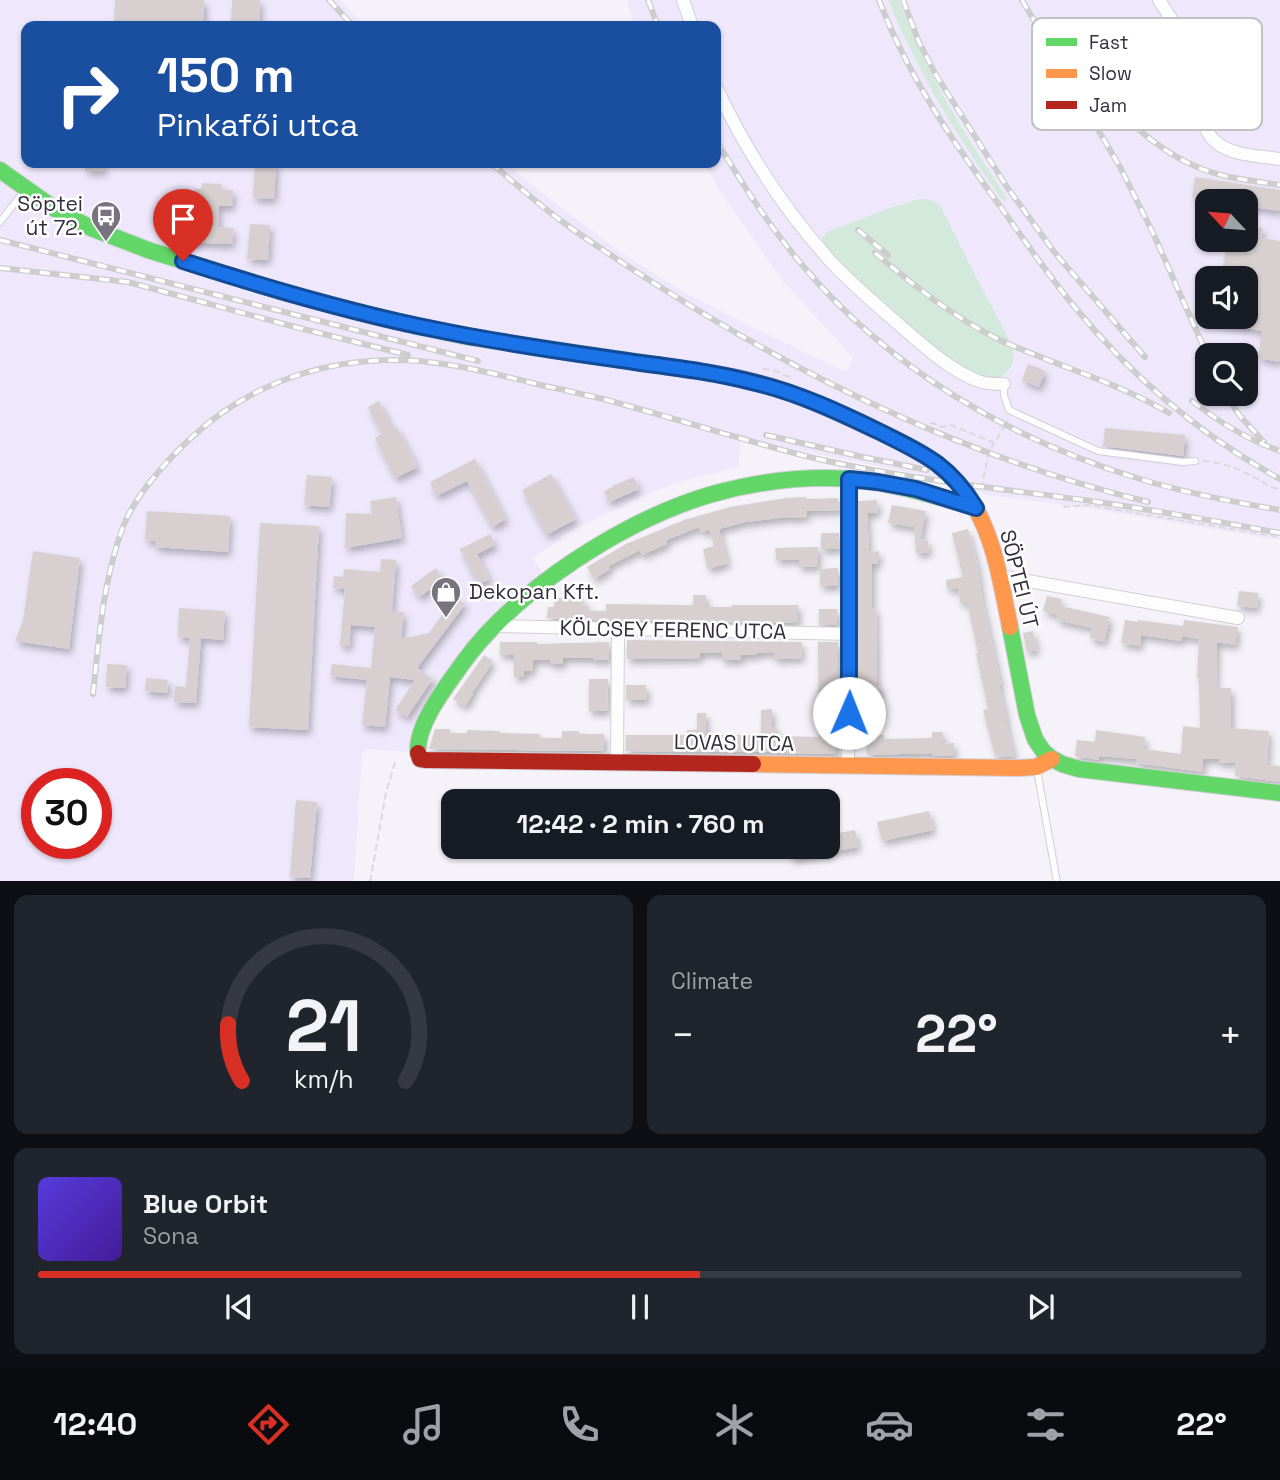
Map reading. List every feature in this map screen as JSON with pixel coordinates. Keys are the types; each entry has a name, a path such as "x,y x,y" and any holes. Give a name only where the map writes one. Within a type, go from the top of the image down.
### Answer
{"street":[{"path":"683,0 690,21"},
{"path":"1159,0 1171,18"},
{"path":"721,97 764,174 834,265 942,359 979,381 1004,384"},
{"path":"1207,130 1217,143 1226,148 1280,159"},
{"name":"SÖPTEI ÚT","path":"0,170 25,190 88,226 242,281 389,321 499,342 712,372 785,391 924,454 941,465 972,501 986,530 1000,576 1027,714 1040,750 1052,760"},
{"path":"496,625 540,586 599,547 631,529 708,496 766,483 827,478 878,482 972,501"},
{"path":"848,765 849,479"},
{"path":"1000,576 1238,618"},
{"name":"KÖLCSEY FERENC UTCA","path":"496,625 850,634"},
{"name":"LOVAS UTCA","path":"496,625 455,673 420,734 417,754 420,759 1018,768 1036,767 1052,760"},
{"path":"617,763 618,629"},
{"path":"1052,760 1079,769 1280,793"}],"lane":[{"path":"0,222 25,190"},
{"path":"1004,384 1009,410 1098,451 1195,461"},
{"path":"1036,767 1057,881"}],"path":[{"path":"972,501 981,490 989,452 1009,419 1009,410"},
{"path":"930,424 941,427 951,425 995,443"},
{"path":"1195,461 1234,467 1271,488 1280,490"},
{"path":"1063,507 1099,506 1280,537"},
{"path":"370,881 386,793 396,759"}],"shaded area":[{"path":"0,0 340,0 360,21 21,21 21,168 512,168 623,254 684,292 847,372 853,358 782,280 721,193 707,168 721,168 721,21 634,21 626,0 1280,0 1280,540 1088,508 986,495 943,479 741,439 738,467 680,482 640,497 561,536 562,539 533,558 544,574 519,595 411,752 367,749 362,754 354,881 0,881"}],"green space":[{"path":"888,0 899,0 934,78 961,127 1007,198 1004,202 940,104 912,53"},
{"path":"919,199 931,200 941,207 1013,347 1014,358 1011,366 999,377 986,378 973,373 940,351 867,290 830,253 823,242 827,232"}],"building":[{"path":"115,0 204,0 204,21 114,21"},
{"path":"232,0 260,0 259,21 231,21"},
{"path":"85,168 104,168 104,171 85,171"},
{"path":"255,168 276,168 274,199 253,198"},
{"path":"1195,177 1280,190 1280,211 1258,208 1258,189 1195,189 1195,197 1192,197"},
{"path":"202,183 221,184 221,190 233,190 232,206 219,206 218,227 233,228 232,244 182,242 182,226 201,226 202,206 194,206 195,189 201,189"},
{"path":"250,224 270,225 268,260 247,259"},
{"path":"1258,227 1263,228 1261,238 1280,241 1280,362 1258,358 1262,331 1251,329 1258,329 1258,266 1223,266 1225,252 1258,252"},
{"path":"1028,364 1045,371 1039,387 1022,380"},
{"path":"379,401 393,429 397,427 418,467 395,478 375,438 382,434 368,407"},
{"path":"1105,428 1185,435 1183,456 1103,446"},
{"path":"475,459 506,519 492,527 467,481 436,496 430,482"},
{"path":"551,474 576,519 546,535 522,490"},
{"path":"307,475 332,477 329,507 304,505"},
{"path":"634,477 639,489 609,502 604,491"},
{"path":"396,497 402,538 345,548 346,513 372,514 370,501"},
{"path":"806,497 838,498 840,510 806,511 807,517 745,522 719,529 728,563 708,569 703,549 714,546 710,530 701,532 699,527 666,540 667,544 642,555 640,550 608,566 610,569 594,579 587,567 626,544 684,520 730,507"},
{"path":"877,500 878,513 867,513 869,552 879,551 878,564 872,564 872,608 876,609 877,686 880,687 880,695 873,697 857,696 858,501"},
{"path":"892,505 926,511 920,541 928,540 929,552 916,553 914,527 888,523"},
{"path":"147,511 230,516 228,552 155,547 155,541 145,540"},
{"path":"260,523 319,526 308,730 249,727"},
{"path":"968,529 1001,685 1014,756 1011,757 995,756 983,710 988,709 967,602 960,603 958,588 947,589 946,580 963,577 952,533"},
{"path":"821,533 839,533 840,549 821,549"},
{"path":"490,534 495,545 477,554 490,579 478,584 460,549"},
{"path":"818,547 818,566 799,567 799,559 776,560 775,548"},
{"path":"33,551 80,558 69,649 15,641 23,620"},
{"path":"381,559 396,560 392,611 404,612 401,639 429,633 455,597 465,604 417,668 437,682 431,681 407,717 395,710 415,680 390,677 385,727 362,725 367,680 330,676 332,664 371,668 375,627 351,625 349,646 340,646 345,589 333,588 334,576 343,577 344,569 380,572"},
{"path":"436,568 444,580 419,597 411,586"},
{"path":"838,568 838,586 820,586 820,569"},
{"path":"1239,591 1258,593 1257,608 1237,606"},
{"path":"693,595 706,595 706,607 798,605 798,622 547,618 548,607 554,607 555,598 584,599 583,606 588,606 588,611 606,611 606,604 693,605"},
{"path":"1047,596 1062,599 1060,606 1110,617 1104,642 1090,638 1092,628 1057,620 1058,615 1043,611"},
{"path":"179,608 225,611 223,640 201,638 196,703 174,702 175,686 186,687 190,638 178,637"},
{"path":"819,609 837,609 837,625 819,625"},
{"path":"1125,620 1183,626 1184,620 1238,627 1235,645 1217,642 1216,688 1231,688 1231,728 1269,731 1267,765 1280,766 1280,782 1235,776 1236,762 1219,763 1219,759 1203,759 1203,772 1136,763 1137,759 1099,756 1099,760 1075,756 1077,740 1095,742 1096,730 1145,737 1144,749 1181,754 1183,726 1200,728 1197,678 1199,639 1182,636 1181,641 1141,635 1140,646 1121,643"},
{"path":"1033,631 1037,650 1027,652 1023,633"},
{"path":"627,640 802,642 801,658 774,659 774,652 741,655 741,660 722,660 722,653 700,653 700,658 627,659"},
{"path":"500,642 609,642 609,660 563,658 563,664 550,664 550,660 533,660 533,671 524,671 524,677 514,677 514,655 500,655"},
{"path":"818,642 838,642 836,754 626,751 626,735 687,735 687,730 697,730 697,713 706,713 706,735 761,735 761,710 772,709 772,727 776,727 776,736 819,737"},
{"path":"484,655 493,661 465,706 453,699"},
{"path":"107,664 127,665 125,688 106,687"},
{"path":"146,678 168,680 167,693 145,691"},
{"path":"589,679 608,679 607,711 589,711"},
{"path":"626,685 646,685 647,700 626,700"},
{"path":"435,729 450,729 450,733 467,733 467,730 540,734 540,738 562,738 562,731 604,734 604,751 429,749"},
{"path":"932,732 943,732 943,744 954,743 954,756 932,753 867,755 866,740 875,740 874,735 884,735 884,739 932,738"},
{"path":"296,800 317,802 310,878 290,877"},
{"path":"929,811 933,830 882,841 877,822"},
{"path":"855,830 858,847 840,850 840,833"}],"railway":[{"path":"329,0 348,21"},
{"path":"648,0 656,21"},
{"path":"879,0 903,54 947,130 1073,305 1119,356 1168,402 1222,443 1280,479"},
{"path":"903,0 918,40 936,75 1007,187 1055,253 1145,357"},
{"path":"1022,0 1033,18"},
{"path":"1098,130 1154,235 1202,343"},
{"path":"1139,130 1160,147 1205,170 1280,185"},
{"path":"721,148 779,236 837,303 914,369 956,397 1045,444 1092,463 1175,489 1280,510"},
{"path":"497,168 560,220 625,265 779,357 898,416 959,441 1084,485 1148,502"},
{"path":"858,230 888,255"},
{"path":"0,240 478,361"},
{"path":"875,253 936,301 984,332 1129,392 1169,413"},
{"path":"0,268 128,282 408,355"},
{"path":"93,694 103,609 116,547 128,515 152,480 191,438 241,401 297,376 326,367 357,362 419,361 467,368 607,400 818,459 923,478 1121,505 1280,533"},
{"path":"1192,401 1234,430 1280,451"},
{"path":"1233,406 1264,442"},
{"path":"766,435 927,470"}],"traffic: fast":[{"path":"0,170 55,209 91,228 148,250 279,291 463,336 677,368"},
{"path":"418,753 422,730 441,695 484,637 511,610 541,585 607,540 676,507 709,495 752,485 825,478 883,484 976,508"},
{"path":"1010,627 1027,715 1035,739 1051,758 1079,769 1280,793"}],"traffic: slow":[{"path":"677,368 746,380 799,396 897,440 936,463 968,496 984,526 1000,576 1010,627"},
{"path":"753,764 1018,768 1036,767 1052,759"}],"traffic: jam":[{"path":"418,753 420,759 426,760 753,764"}],"place":[{"name":"Söptei út 72.","path":"106,243"},
{"name":"Dekopan Kft.","path":"446,619"}],"route":[{"path":"183,261 298,298 389,321 499,342 712,372 758,383 813,402 924,454 941,465 960,484 976,508 916,489 849,479 849,713"}]}
